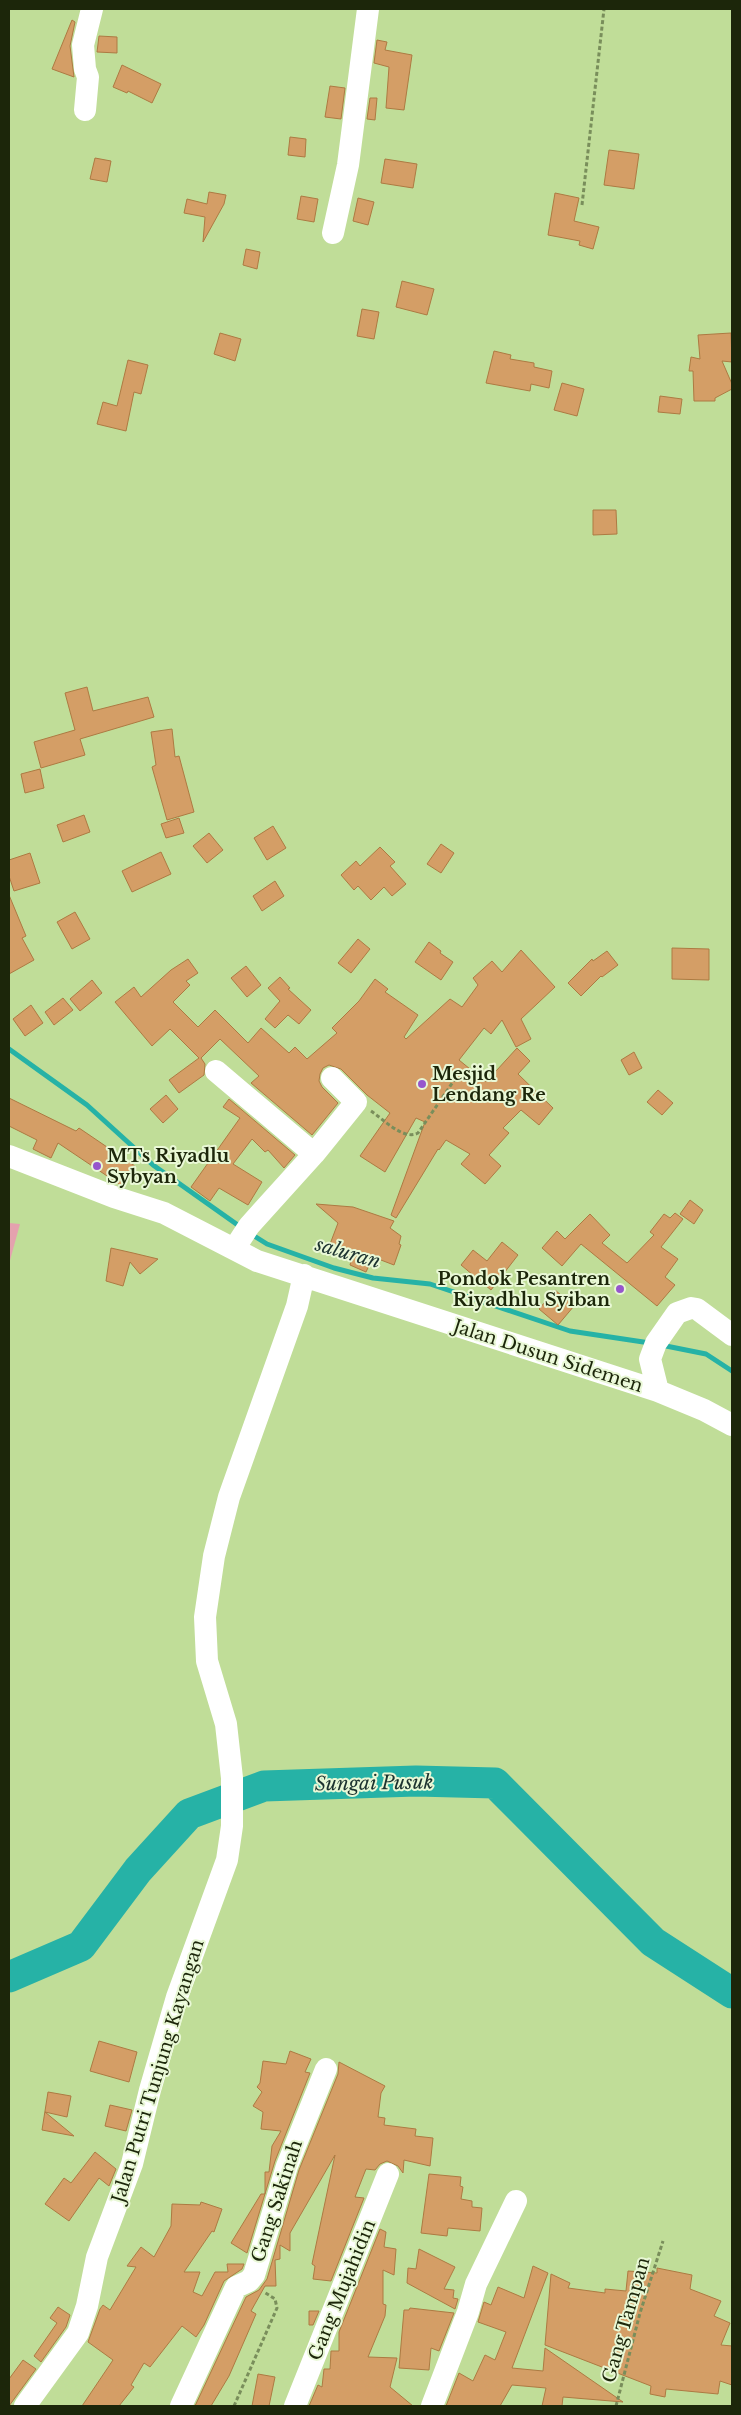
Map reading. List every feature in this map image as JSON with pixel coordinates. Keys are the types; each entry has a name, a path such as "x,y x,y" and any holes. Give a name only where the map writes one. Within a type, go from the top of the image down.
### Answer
{"street":[{"path":"85,110 88,77 85,69 83,44 92,9"},
{"path":"333,233 348,165 368,9"},
{"path":"216,1071 314,1154"},
{"path":"240,1240 356,1102 332,1078"},
{"path":"9,1156 114,1197 240,1240 257,1260 304,1276"},
{"name":"Jalan Dusun Sidemen","path":"304,1276 658,1391 697,1407 732,1426"},
{"name":"Jalan Putri Tunjung Kayangan","path":"25,2406 78,2333 83,2320 97,2257 132,2164 150,2090 177,1997 223,1876 232,1826 232,1778 226,1724 210,1675 205,1646 205,1617 214,1556 230,1496 297,1306 304,1276"},
{"path":"658,1391 653,1351 677,1313 691,1308 697,1309 732,1335"},
{"name":"Gang Sakinah","path":"181,2406 235,2288 253,2276 287,2166 326,2069"},
{"name":"Gang Mujahidin","path":"294,2406 388,2174"},
{"path":"432,2406 468,2312 476,2284 516,2201"}],"path":[{"path":"582,205 604,9"},
{"path":"356,1102 405,1134 413,1136 418,1133 455,1079"},
{"name":"Gang Tampan","path":"616,2406 640,2313 663,2241"},
{"path":"234,2406 277,2306 273,2297 244,2282"}],"shaded area":[{"path":"9,1223 20,1224 9,1264"}],"building":[{"path":"72,20 75,22 70,46 74,77 52,69"},
{"path":"99,36 117,37 117,53 97,52"},
{"path":"377,40 387,42 385,50 412,55 404,110 386,108 389,67 374,63"},
{"path":"122,65 161,84 152,103 128,91 127,93 113,87"},
{"path":"330,86 345,88 341,119 325,117"},
{"path":"370,98 377,98 375,120 367,119"},
{"path":"290,137 306,139 305,157 288,155"},
{"path":"609,150 639,154 634,189 604,185"},
{"path":"95,158 111,161 107,182 90,179"},
{"path":"385,159 417,164 413,188 381,183"},
{"path":"209,192 226,195 224,204 203,242 205,217 184,213 187,199 207,204"},
{"path":"555,193 579,198 574,221 599,227 593,249 579,245 580,241 548,235"},
{"path":"301,196 318,199 314,222 297,219"},
{"path":"358,198 374,202 368,225 353,221"},
{"path":"246,249 260,252 257,269 243,265"},
{"path":"402,281 434,289 427,315 396,307"},
{"path":"362,309 379,312 374,339 357,336"},
{"path":"220,333 241,339 235,361 214,354"},
{"path":"731,333 732,362 722,361 732,384 732,389 715,398 715,401 694,401 693,371 689,371 691,357 700,359 698,335"},
{"path":"494,351 511,355 510,359 534,363 534,367 552,371 549,388 531,384 530,391 486,383"},
{"path":"128,360 148,365 141,394 134,392 126,431 97,424 103,402 117,406"},
{"path":"562,383 584,389 577,416 554,410"},
{"path":"660,396 682,399 680,414 658,412"},
{"path":"593,510 616,510 617,534 593,535"},
{"path":"87,687 93,711 148,697 154,717 80,739 85,755 41,768 34,742 75,730 65,693"},
{"path":"172,729 175,757 179,756 194,812 167,820 152,767 156,765 151,732"},
{"path":"40,769 44,788 25,793 21,774"},
{"path":"84,815 90,832 63,842 57,825"},
{"path":"179,818 184,833 166,838 161,824"},
{"path":"273,826 286,848 267,860 254,838"},
{"path":"209,833 223,850 207,863 193,846"},
{"path":"441,844 454,853 441,873 427,864"},
{"path":"380,847 395,862 390,866 406,884 392,896 384,887 371,900 358,886 354,890 341,875 356,861 360,866"},
{"path":"161,852 171,874 132,892 122,871"},
{"path":"30,853 40,883 14,891 9,876 9,860"},
{"path":"275,881 284,896 262,911 253,896"},
{"path":"9,895 26,936 22,938 34,960 9,974"},
{"path":"75,912 90,939 72,949 57,922"},
{"path":"358,939 370,949 351,973 338,963"},
{"path":"429,942 453,962 441,980 415,962"},
{"path":"672,948 709,949 709,980 672,979"},
{"path":"521,950 555,987 521,1019 531,1039 516,1047 502,1020 491,1034 484,1028 459,1060 486,1082 517,1048 530,1061 518,1074 553,1108 539,1125 521,1110 503,1128 509,1133 489,1155 501,1166 485,1184 461,1164 470,1154 446,1140 438,1149 396,1218 391,1215 425,1122 416,1118 385,1172 360,1156 390,1113 367,1095 341,1069 329,1065 323,1068 320,1074 319,1081 322,1087 338,1103 312,1135 251,1083 259,1076 220,1039 201,1058 205,1064 204,1075 179,1093 169,1080 199,1058 170,1029 152,1046 115,1002 134,987 141,997 171,970 188,959 198,973 186,981 190,985 173,1002 198,1027 215,1010 248,1043 261,1028 289,1053 295,1047 307,1059 337,1033 332,1028 359,1001 375,979 388,989 385,992 418,1015 404,1037 406,1039 450,999 462,1007 478,985 473,978 492,961 502,972"},
{"path":"607,951 618,965 601,976 581,996 568,983 592,959 593,961"},
{"path":"246,966 261,985 247,997 231,978"},
{"path":"280,977 290,988 288,989 311,1010 299,1024 288,1015 275,1028 265,1019 280,1001 268,988"},
{"path":"92,980 102,993 80,1011 70,999"},
{"path":"63,998 73,1010 54,1025 45,1012"},
{"path":"31,1005 43,1023 25,1036 13,1019"},
{"path":"634,1052 642,1068 629,1075 621,1060"},
{"path":"658,1090 673,1103 662,1115 647,1102"},
{"path":"166,1095 178,1109 163,1123 150,1109"},
{"path":"9,1098 76,1131 79,1128 135,1166 122,1186 58,1143 51,1158 33,1149 37,1140 9,1126"},
{"path":"229,1099 295,1155 284,1168 268,1150 265,1152 252,1139 233,1164 262,1182 248,1205 219,1188 210,1201 191,1187 240,1118 223,1107"},
{"path":"690,1200 703,1210 694,1224 680,1214"},
{"path":"316,1204 353,1207 394,1221 390,1228 401,1236 399,1244 401,1245 394,1265 373,1257 366,1272 350,1265 351,1261 327,1252 338,1223"},
{"path":"675,1213 683,1219 661,1247 678,1259 665,1277 675,1285 657,1306 581,1244 562,1266 542,1248 557,1231 565,1239 590,1214 610,1235 602,1243 627,1263 654,1235 650,1232 664,1214 670,1218"},
{"path":"502,1242 518,1255 491,1290 461,1265 473,1250 487,1261"},
{"path":"111,1248 158,1259 140,1274 130,1262 123,1286 106,1281"},
{"path":"555,1290 574,1306 558,1325 539,1309"},
{"path":"99,2041 137,2052 129,2082 90,2071"},
{"path":"290,2051 311,2059 305,2072 310,2073 275,2161 265,2194 265,2172 269,2172 272,2146 281,2131 261,2129 263,2112 253,2106 262,2092 257,2087 260,2083 263,2061 286,2064"},
{"path":"339,2062 385,2086 381,2093 378,2117 385,2118 384,2125 416,2129 415,2136 433,2138 430,2166 404,2160 403,2173 398,2166 387,2161 380,2164 375,2170 366,2169 355,2197 364,2198 331,2281 313,2279 315,2266 312,2264 335,2155 290,2233 290,2251 280,2245 280,2259 275,2260 276,2286 265,2286 251,2311 256,2314 229,2376 211,2406 195,2406 246,2297 259,2290 267,2279 299,2170 338,2074"},
{"path":"48,2092 71,2096 67,2117 45,2112 74,2136 42,2130"},
{"path":"110,2105 132,2110 126,2131 105,2126"},
{"path":"95,2152 116,2169 109,2186 99,2178 69,2221 45,2204 64,2178 71,2183"},
{"path":"429,2174 461,2177 460,2186 463,2187 461,2199 472,2201 472,2207 482,2208 480,2231 448,2228 447,2236 421,2233"},
{"path":"261,2194 265,2194 247,2253 231,2243"},
{"path":"201,2202 222,2209 214,2232 212,2231 184,2272 200,2272 193,2292 202,2296 215,2272 228,2272 227,2264 244,2264 242,2269 224,2281 204,2325 196,2337 182,2326 150,2367 144,2363 131,2385 134,2387 119,2406 82,2406 113,2360 88,2342 100,2309 103,2305 110,2310 136,2267 127,2266 141,2247 154,2257 171,2226 172,2204 200,2205"},
{"path":"380,2229 386,2232 384,2247 396,2249 394,2275 383,2270 385,2316 368,2357 397,2358 390,2387 413,2406 309,2406 318,2385 322,2387 324,2369 330,2369 331,2351 339,2351 339,2332"},
{"path":"419,2249 455,2267 444,2289 454,2290 453,2298 458,2299 455,2309 407,2283 408,2268 416,2269"},
{"path":"533,2266 548,2273 512,2368 543,2371 545,2348 623,2402 563,2397 562,2406 542,2406 546,2388 512,2385 500,2406 446,2406 459,2373 473,2381 485,2355 495,2360 506,2332 478,2322 484,2302 491,2305 498,2287 524,2298"},
{"path":"657,2268 692,2275 690,2289 721,2301 714,2316 730,2323 721,2345 732,2346 732,2385 720,2381 718,2394 666,2389 665,2397 650,2394 651,2386 545,2345 551,2274 570,2283 568,2288 605,2293 605,2289 626,2291 628,2271 657,2273"},
{"path":"58,2307 70,2315 66,2327 41,2362 34,2356 57,2323 50,2318"},
{"path":"410,2308 454,2313 439,2351 431,2348 429,2370 399,2368 404,2310 409,2310"},
{"path":"309,2311 319,2311 313,2325 309,2325"},
{"path":"23,2360 36,2369 9,2406 9,2379"},
{"path":"258,2374 275,2377 269,2406 252,2406"}],"waterway":[{"name":"saluran","path":"9,1049 87,1105 153,1165 242,1228"},
{"name":"saluran","path":"251,1234 267,1244 334,1268 373,1278 430,1284 570,1331 650,1343"},
{"name":"saluran","path":"661,1345 706,1354 732,1371"},
{"name":"Sungai Pusuk","path":"9,1977 81,1946 138,1870 189,1814 264,1786 416,1781 495,1783 653,1942 732,1993"}],"place":[{"name":"Mesjid Lendang Re","path":"422,1084"},
{"name":"MTs Riyadlu Sybyan","path":"97,1166"},
{"name":"Pondok Pesantren Riyadhlu Syiban","path":"620,1289"}]}
